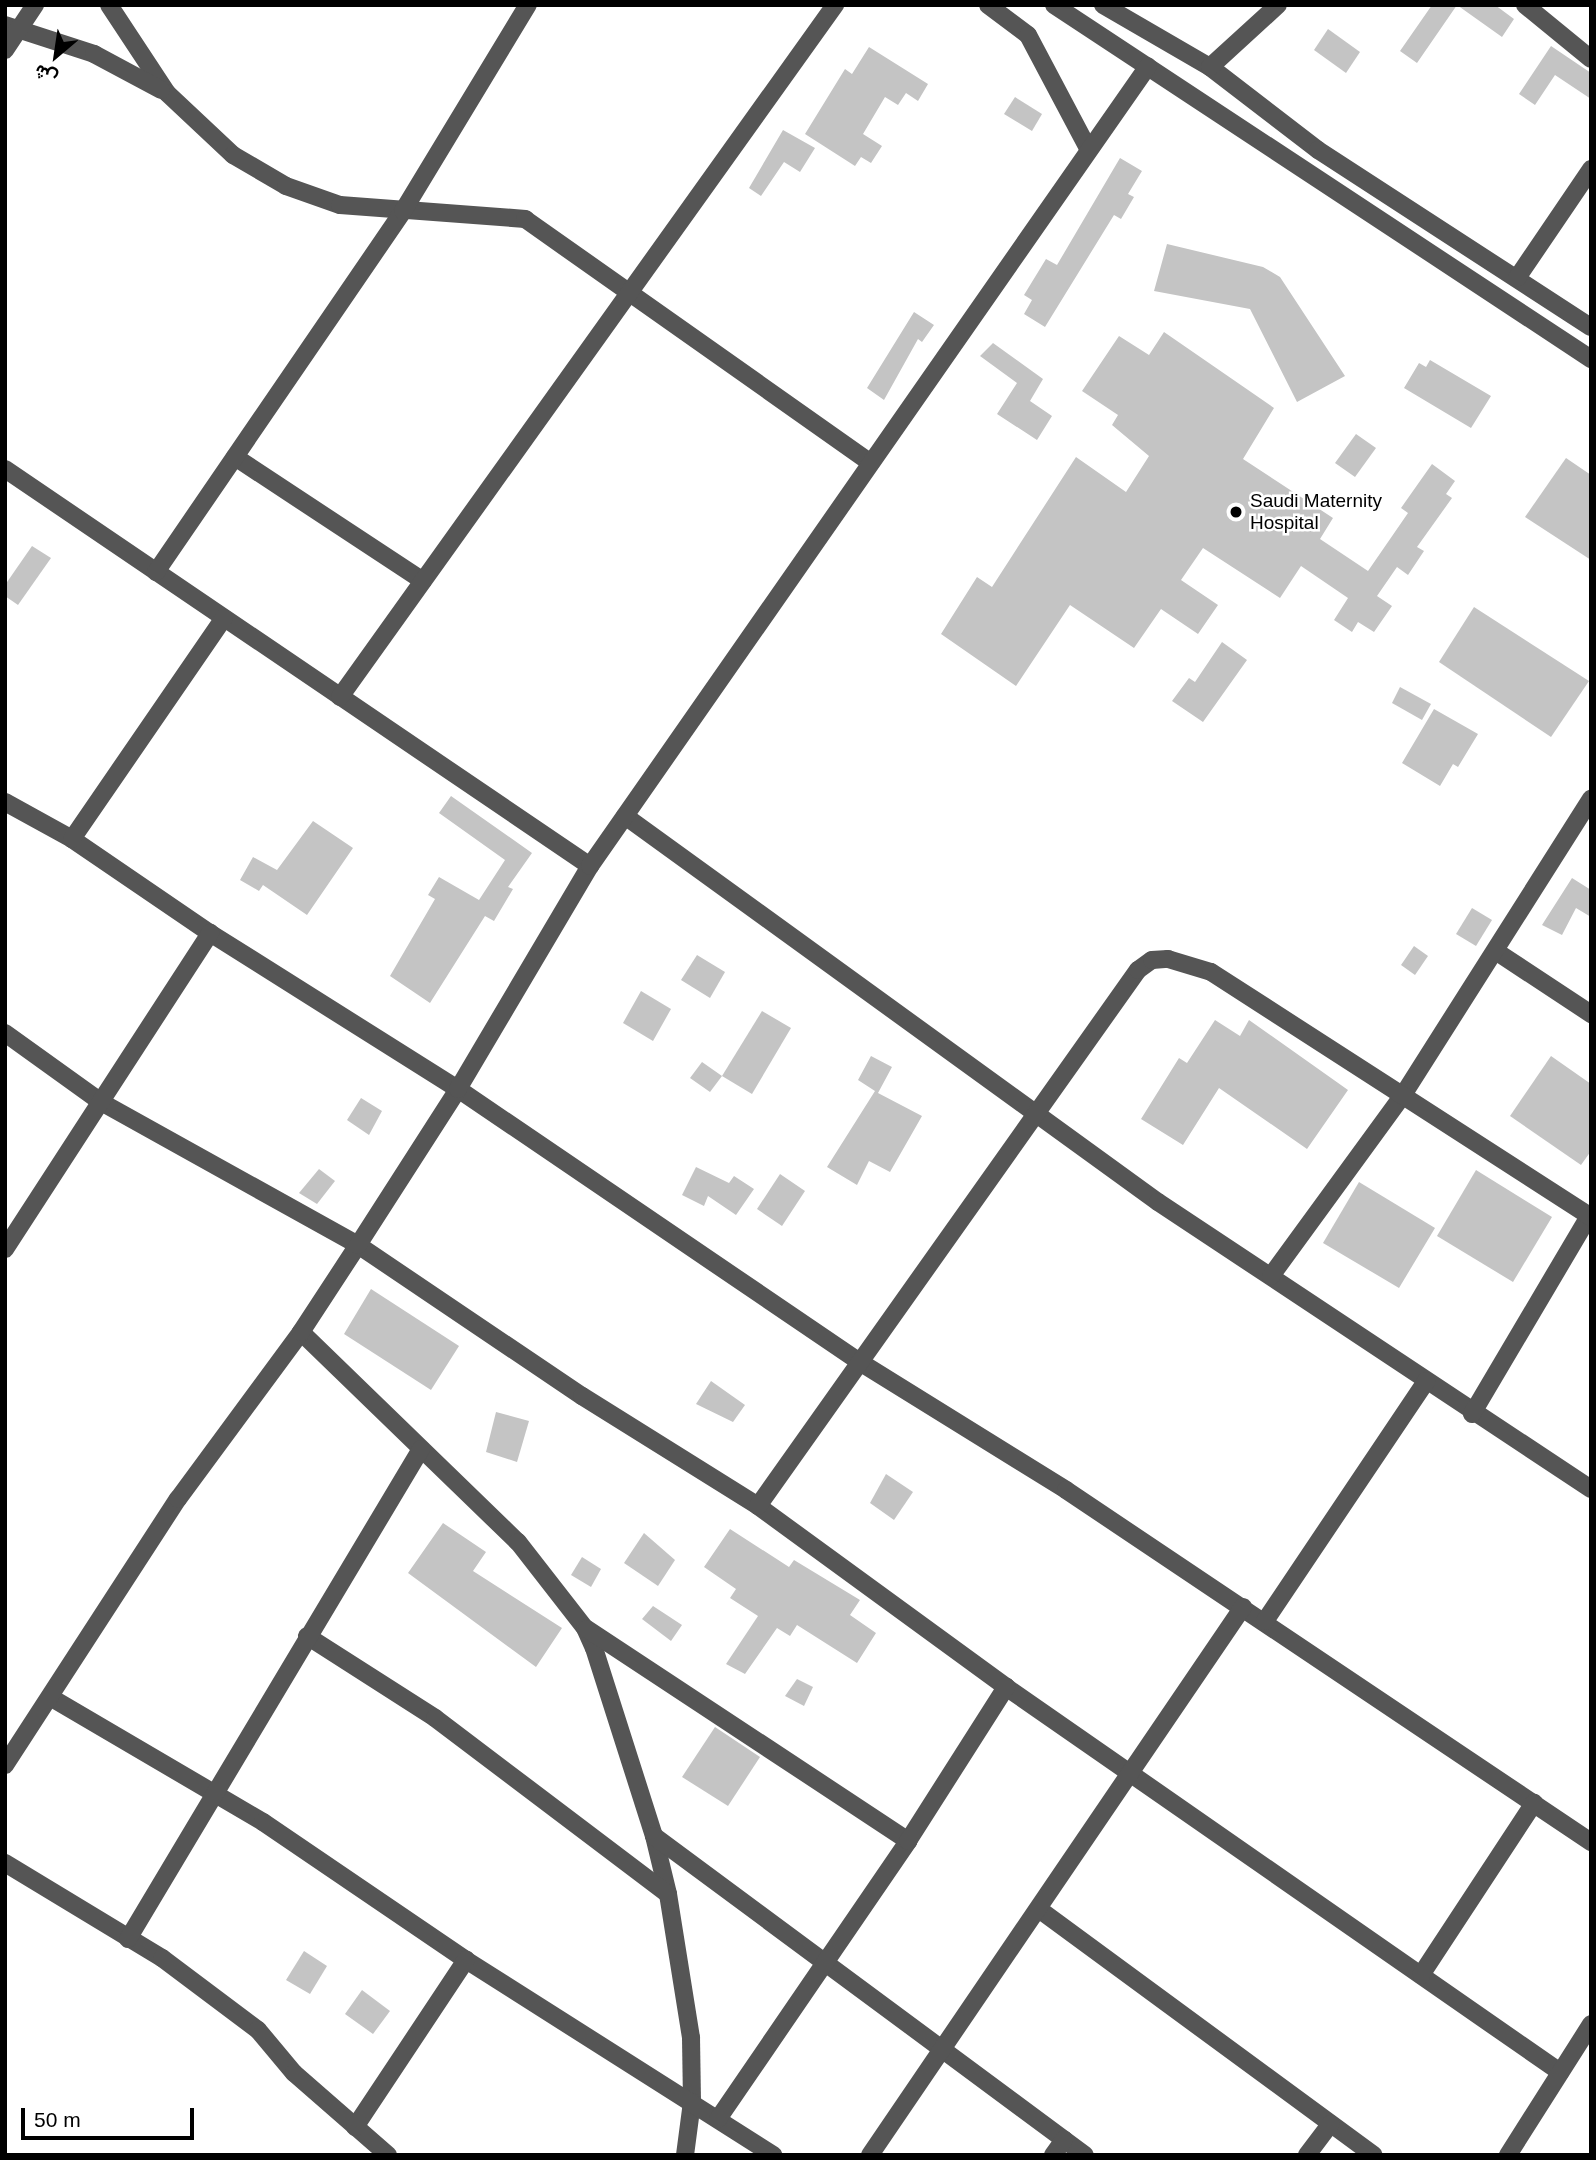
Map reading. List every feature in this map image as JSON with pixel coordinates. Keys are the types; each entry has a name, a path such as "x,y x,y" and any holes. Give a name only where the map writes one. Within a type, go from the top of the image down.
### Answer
{"street":[{"path":"5,50 13,26 35,5"},
{"path":"109,5 135,51 167,93 233,155 286,187 340,205 526,219 632,291 871,463"},
{"path":"156,572 403,211 528,5"},
{"path":"340,697 835,5"},
{"path":"988,5 1028,35 1089,150"},
{"path":"1054,5 1591,359"},
{"path":"1103,5 1210,67 1318,150 1591,327"},
{"path":"1525,5 1591,59"},
{"path":"1210,67 1272,7"},
{"path":"13,26 94,54 167,93"},
{"path":"5,1765 178,1499 301,1332 358,1245 458,1089 590,866 1148,66"},
{"path":"1304,170 1318,150"},
{"path":"1517,278 1591,169"},
{"path":"235,457 424,581"},
{"path":"5,470 590,866"},
{"path":"72,839 224,618"},
{"path":"1271,1276 1403,1095 1497,952 1591,799"},
{"path":"5,802 72,839 210,933 458,1089 863,1364 1265,1621 1591,1842"},
{"path":"625,817 1038,1117 1472,1414 1591,1489"},
{"path":"5,1249 210,933"},
{"path":"1497,952 1591,1014"},
{"path":"758,1506 863,1364 1038,1117 1138,970 1152,960 1168,959 1211,972 1590,1216 1472,1414"},
{"path":"5,1033 101,1102 358,1245 582,1396 758,1506 1006,1688 1560,2072"},
{"path":"301,1332 518,1542 585,1628 908,1841"},
{"path":"1265,1621 1426,1381"},
{"path":"128,1939 213,1792 421,1449"},
{"path":"870,2155 1133,1775 1243,1607"},
{"path":"585,1628 654,1836 668,1894 691,2038 692,2102 685,2155"},
{"path":"307,1636 435,1718 668,1894"},
{"path":"718,2119 908,1841 1006,1688"},
{"path":"50,1697 213,1792 466,1960 773,2155"},
{"path":"1421,1975 1534,1803"},
{"path":"654,1836 1085,2155"},
{"path":"5,1863 162,1958 258,2030 294,2073 388,2155"},
{"path":"1040,1910 1374,2155"},
{"path":"355,2127 466,1960"},
{"path":"1508,2155 1591,2024"},
{"path":"1307,2155 1330,2124"},
{"path":"1053,2155 1064,2140"}],"building":[{"path":"1432,5 1457,5 1417,63 1400,51"},
{"path":"1457,5 1495,5 1514,19 1502,37"},
{"path":"1328,29 1360,52 1346,73 1314,50"},
{"path":"1551,46 1591,73 1591,99 1555,75 1535,105 1519,94"},
{"path":"869,47 928,84 918,101 906,93 898,105 885,97 863,134 882,146 871,163 861,157 855,166 805,134 845,69 852,74"},
{"path":"1015,97 1042,114 1032,131 1004,114"},
{"path":"783,130 815,148 800,172 784,162 761,196 749,188"},
{"path":"1120,158 1142,171 1128,194 1134,197 1121,219 1114,215 1045,327 1024,314 1032,300 1024,295 1046,259 1057,265"},
{"path":"1167,244 1263,267 1280,277 1345,376 1297,402 1250,309 1154,291"},
{"path":"914,312 934,325 922,342 918,339 884,400 867,388"},
{"name":"Saudi Maternity Hospital","path":"1164,332 1274,408 1243,459 1333,518 1320,539 1368,571 1408,513 1401,508 1432,464 1455,481 1446,494 1452,498 1417,547 1424,551 1408,575 1397,567 1377,596 1392,606 1374,632 1358,622 1352,632 1334,620 1348,598 1301,566 1280,598 1203,548 1181,580 1218,605 1198,634 1161,609 1134,648 1070,605 1016,686 941,634 977,577 992,587 1076,457 1126,492 1149,456 1112,425 1118,415 1082,391 1119,336 1149,355"},
{"path":"993,343 1043,379 1030,401 1052,416 1037,440 997,414 1017,383 980,356"},
{"path":"1430,360 1491,396 1471,428 1404,388 1419,363 1426,367"},
{"path":"1356,434 1376,448 1355,477 1335,463"},
{"path":"1566,458 1591,475 1591,560 1525,517"},
{"path":"32,546 51,558 18,605 5,596 5,585"},
{"path":"1474,607 1589,681 1551,737 1439,662"},
{"path":"1222,642 1247,660 1203,722 1172,701 1189,678 1195,682"},
{"path":"1400,687 1431,704 1422,720 1392,703"},
{"path":"1434,709 1478,734 1458,767 1453,764 1440,786 1402,763"},
{"path":"451,796 532,853 508,887 513,889 494,921 485,916 430,1003 390,976 435,899 428,895 439,877 479,900 505,860 439,813"},
{"path":"313,821 353,848 307,915 263,885 259,891 240,880 253,857 277,870"},
{"path":"1572,878 1591,890 1591,917 1576,908 1562,935 1542,925"},
{"path":"1472,908 1492,920 1476,946 1456,934"},
{"path":"1414,946 1428,956 1415,975 1401,965"},
{"path":"697,955 725,972 710,998 681,980"},
{"path":"641,991 671,1009 653,1041 623,1023"},
{"path":"762,1011 791,1028 752,1094 722,1076"},
{"path":"1215,1020 1240,1036 1249,1020 1348,1090 1307,1149 1219,1088 1183,1145 1141,1119 1179,1058 1187,1063"},
{"path":"871,1056 892,1067 878,1093 922,1116 890,1172 869,1161 857,1185 827,1167 875,1091 858,1080"},
{"path":"1551,1056 1591,1084 1591,1151 1581,1165 1510,1116"},
{"path":"702,1062 722,1076 710,1092 690,1078"},
{"path":"361,1098 382,1111 369,1135 347,1120"},
{"path":"696,1167 729,1183 734,1176 754,1189 736,1215 708,1196 704,1206 682,1195"},
{"path":"319,1169 335,1181 317,1204 299,1193"},
{"path":"1476,1170 1552,1217 1513,1282 1437,1236"},
{"path":"780,1174 805,1191 782,1226 757,1209"},
{"path":"1359,1182 1435,1228 1399,1288 1323,1243"},
{"path":"371,1289 459,1346 431,1390 344,1334"},
{"path":"711,1381 745,1405 733,1422 696,1404"},
{"path":"496,1412 529,1421 517,1462 486,1452"},
{"path":"886,1474 913,1492 894,1520 870,1503"},
{"path":"443,1523 486,1552 473,1571 562,1628 536,1667 408,1573"},
{"path":"730,1529 789,1567 794,1560 860,1600 850,1615 876,1633 857,1663 797,1625 790,1636 777,1628 745,1674 726,1664 758,1616 730,1598 736,1589 704,1567"},
{"path":"644,1533 675,1560 658,1586 624,1563"},
{"path":"582,1557 601,1569 591,1587 571,1575"},
{"path":"653,1606 682,1625 671,1641 642,1619"},
{"path":"797,1679 813,1687 804,1706 785,1696"},
{"path":"715,1727 760,1757 728,1806 682,1777"},
{"path":"304,1951 327,1966 310,1994 286,1980"},
{"path":"362,1990 390,2011 373,2034 345,2014"}],"place":[{"name":"Saudi Maternity Hospital","path":"1236,512"}]}
